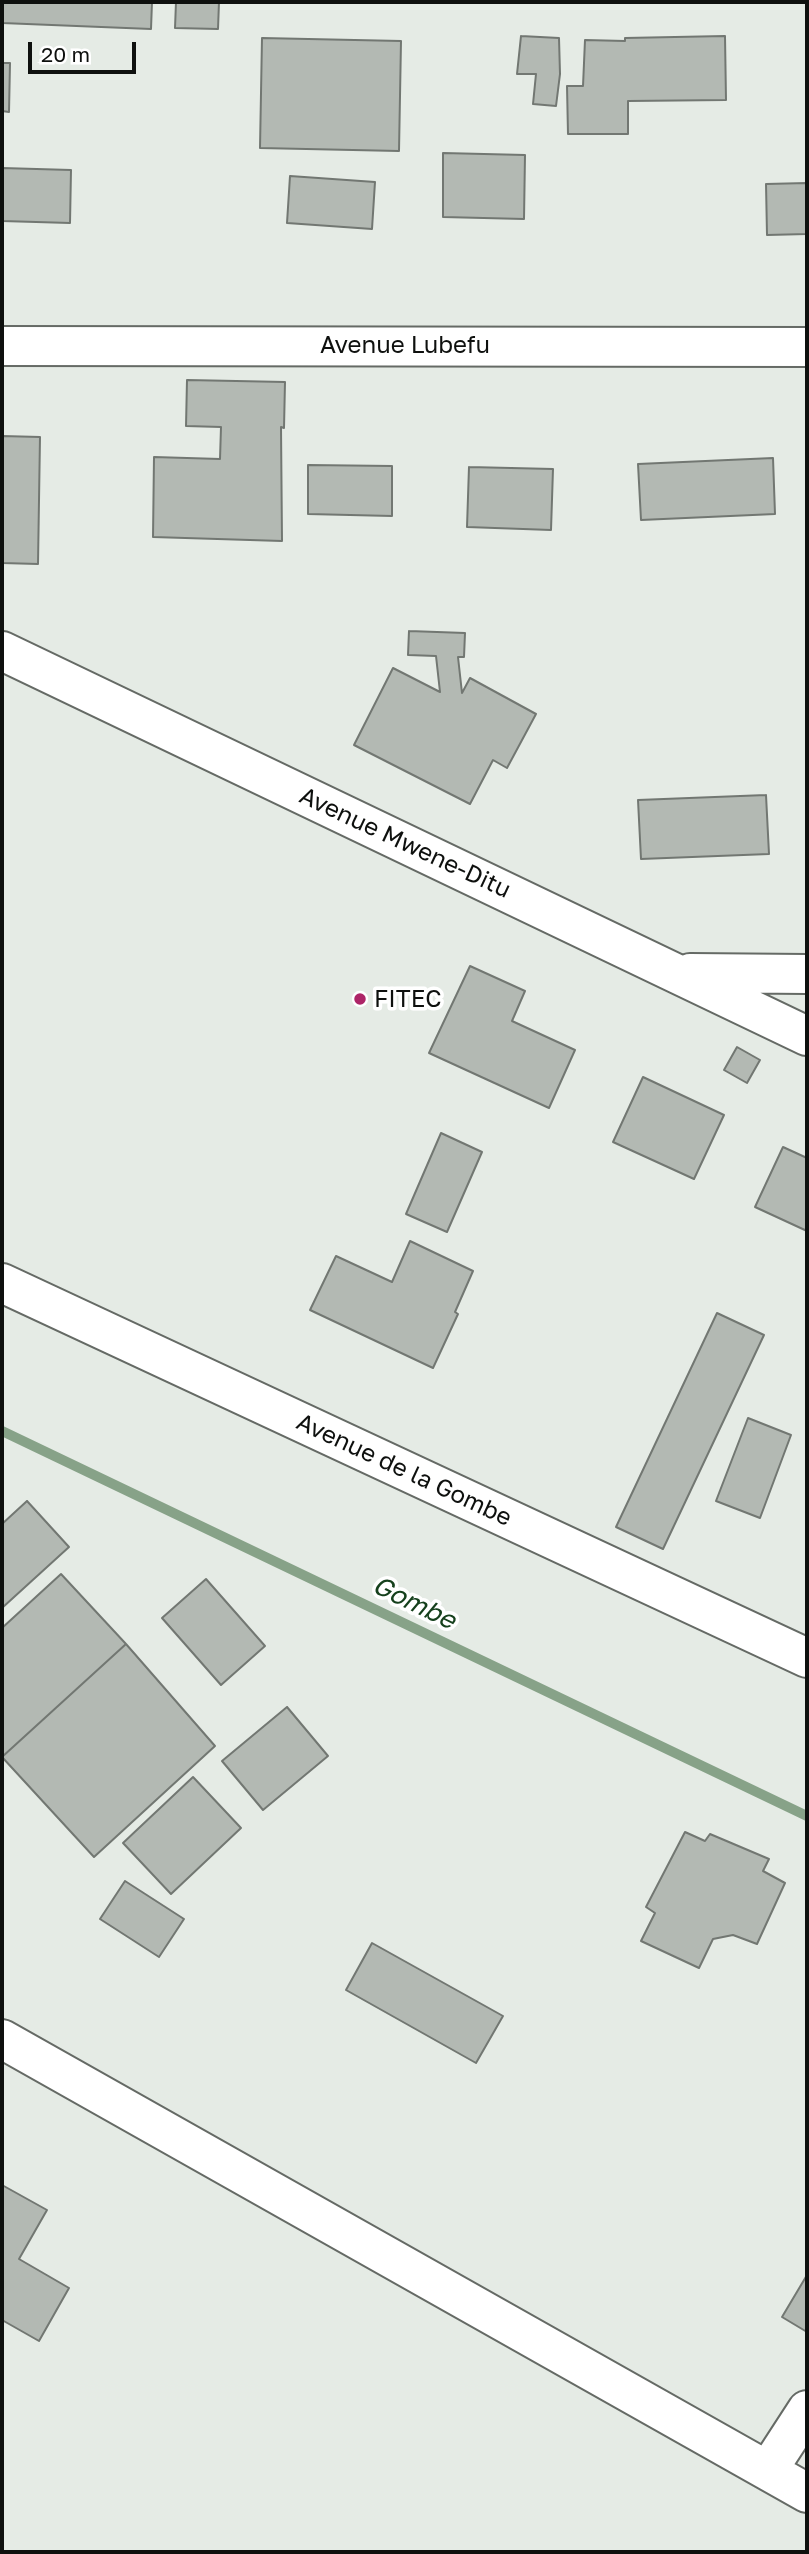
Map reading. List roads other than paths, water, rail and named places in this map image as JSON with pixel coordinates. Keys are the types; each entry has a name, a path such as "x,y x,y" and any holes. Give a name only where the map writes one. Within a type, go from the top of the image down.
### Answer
{"street":[{"name":"Avenue Lubefu","path":"2,346 807,346"},
{"name":"Avenue Mwene-Ditu","path":"2,652 807,1035"},
{"path":"677,973 807,974"},
{"name":"Avenue de la Gombe","path":"2,1283 807,1658"},
{"path":"2,2039 807,2493"},
{"path":"768,2470 807,2410"}],"waterway":[{"name":"Gombe","path":"2,1431 807,1816"}],"place":[{"name":"FITEC","path":"360,999"}]}
